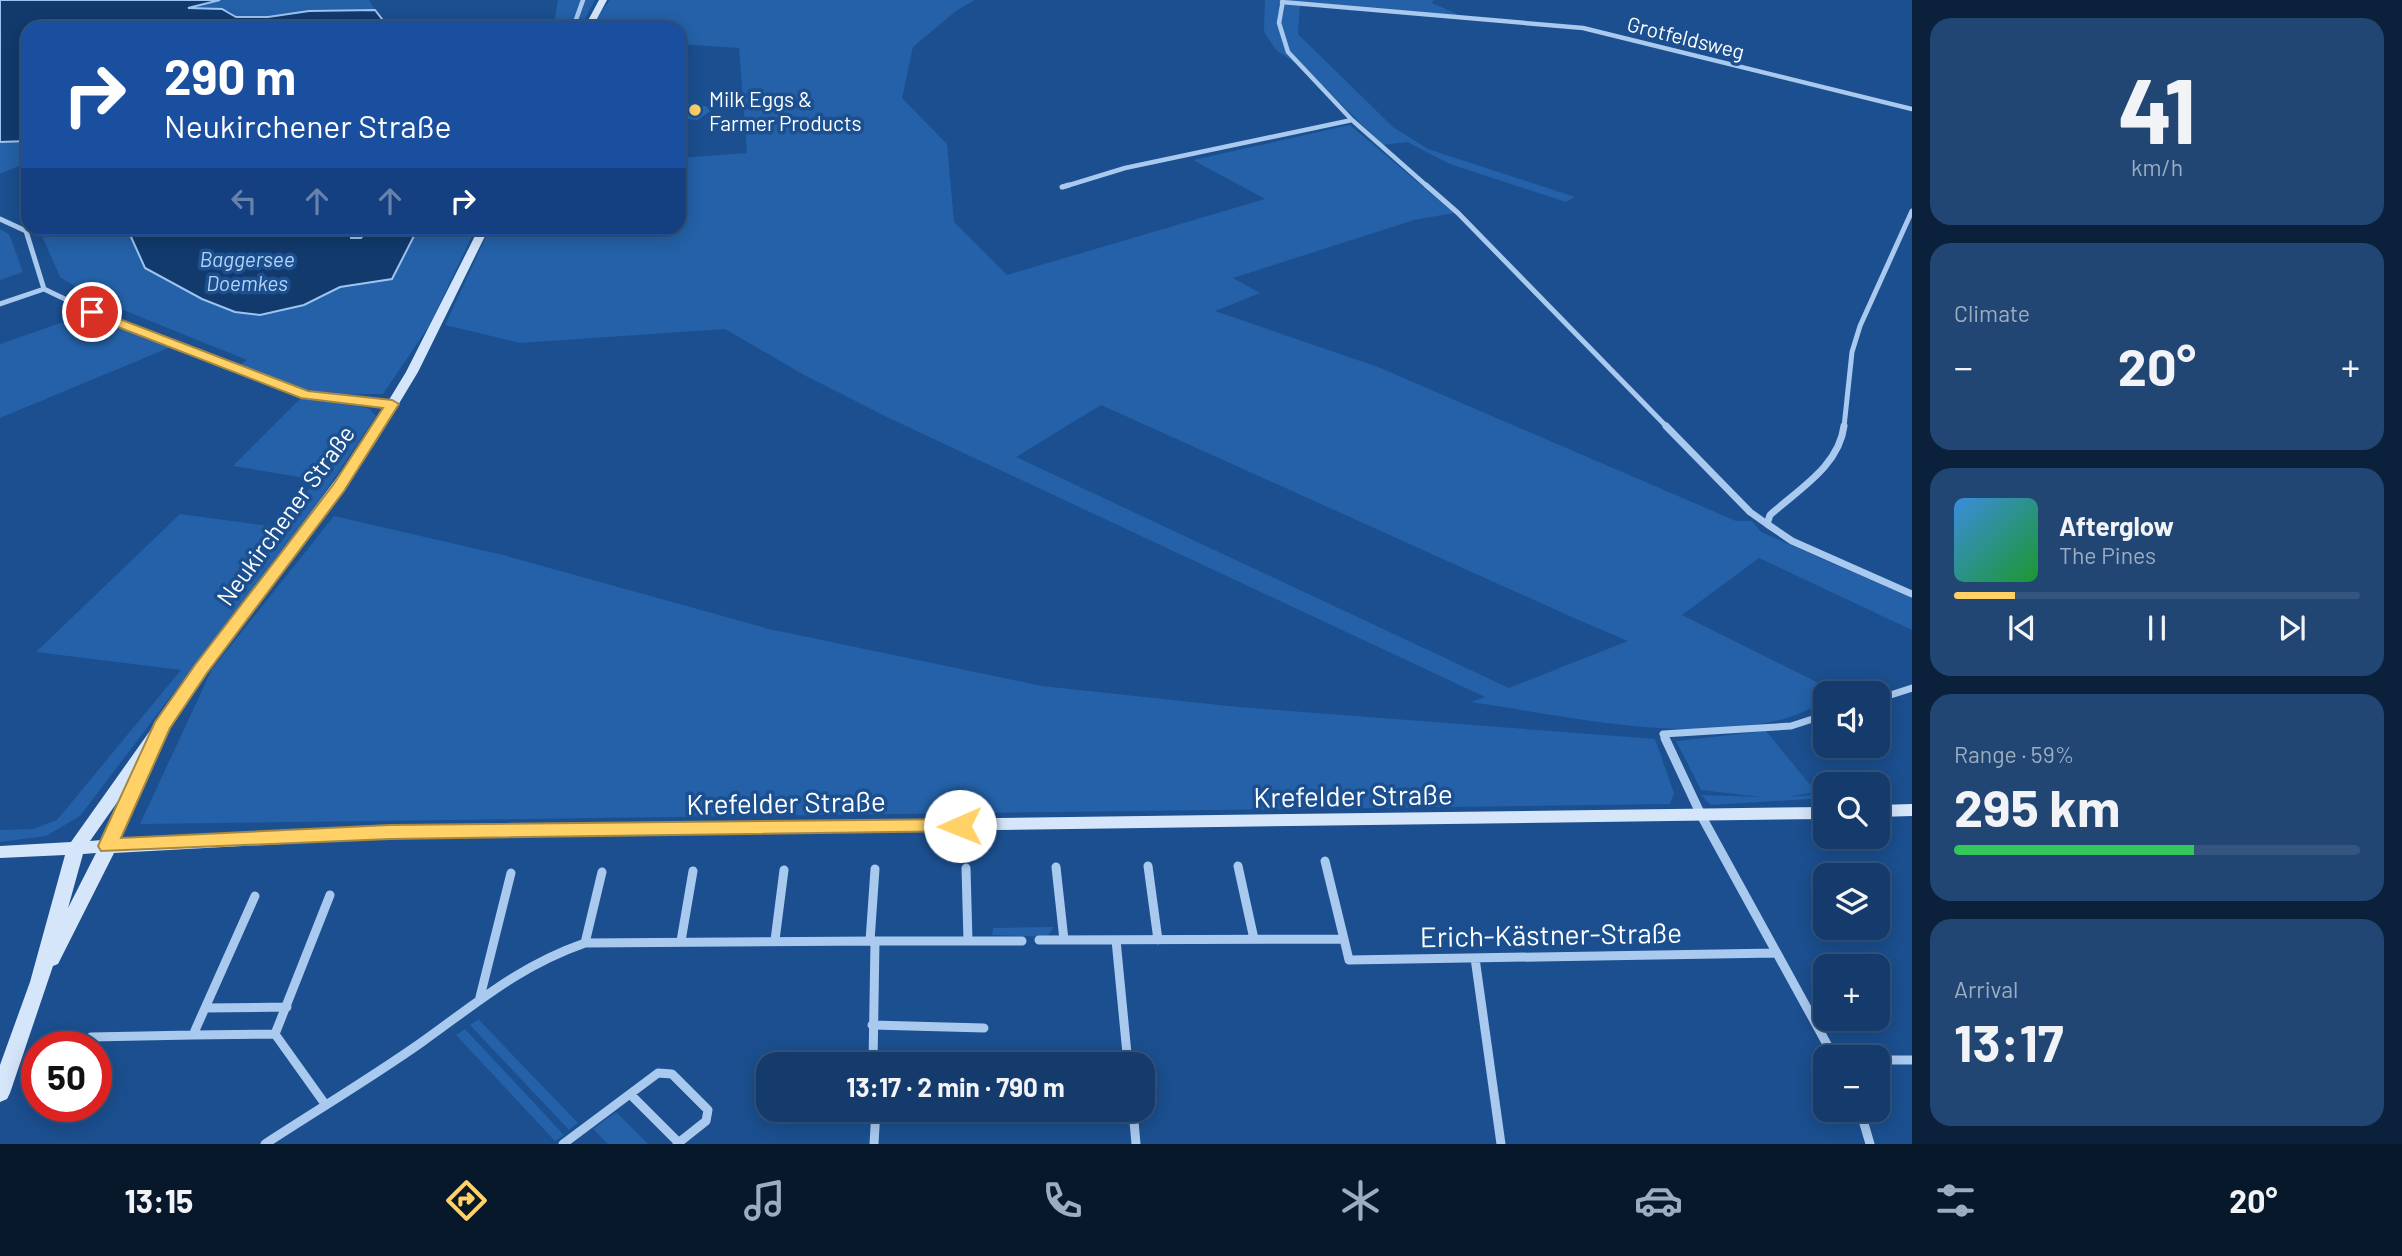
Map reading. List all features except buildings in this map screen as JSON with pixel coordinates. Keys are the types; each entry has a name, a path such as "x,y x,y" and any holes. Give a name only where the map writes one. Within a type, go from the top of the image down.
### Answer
{"main road":[{"path":"592,21 603,0"},
{"name":"Neukirchener Straße","path":"0,1093 39,982 76,848 97,812 201,669 339,487 392,404 480,235"},
{"name":"Neukirchener Straße","path":"39,982 107,846 161,727"},
{"path":"1890,811 1912,810"},
{"name":"Krefelder Straße","path":"0,852 390,832 1702,817 1813,813"}],"street":[{"path":"576,21 583,0"},
{"name":"Grotfeldsweg","path":"1912,109 1583,28 1283,1 1279,23 1288,52 1352,120 1458,213 1749,512 1792,541 1912,594"},
{"path":"1062,187 1125,168 1352,120"},
{"path":"1767,524 1770,515 1835,457 1842,443 1852,352 1860,326 1912,211"},
{"path":"0,219 21,229"},
{"path":"27,235 44,289"},
{"path":"0,304 44,289 92,312 306,395 392,404"},
{"path":"1890,695 1912,688"},
{"path":"1813,720 1791,726 1663,734 1702,817 1827,1045"},
{"name":"Erich-Kästner-Straße","path":"1325,861 1349,960 1776,953"},
{"path":"1148,866 1158,940"},
{"path":"1238,866 1254,939"},
{"path":"1056,867 1064,940"},
{"path":"966,868 968,941"},
{"path":"873,1052 875,869"},
{"path":"775,940 784,870"},
{"path":"681,941 693,871"},
{"path":"585,943 602,872"},
{"path":"480,997 511,873"},
{"path":"275,1034 330,895"},
{"path":"193,1035 255,896"},
{"path":"1039,940 1344,939"},
{"path":"265,1144 434,1034 480,997 553,954 585,943 775,940 1022,941"},
{"path":"1116,940 1127,1052"},
{"path":"1475,958 1501,1144"},
{"path":"205,1008 287,1007"},
{"path":"872,1025 984,1028"},
{"path":"275,1034 325,1104"},
{"path":"112,1037 275,1034"},
{"path":"1890,1060 1912,1060"},
{"path":"563,1144 658,1073 672,1074 708,1110 706,1121 678,1143 630,1094"},
{"path":"874,1144 875,1122"},
{"path":"1134,1122 1136,1144"},
{"path":"1864,1122 1870,1144"}],"shaded area":[{"path":"220,0 369,0 375,10 309,11 268,17 236,17 230,11 186,9"},
{"path":"558,0 595,0 584,21 554,21"},
{"path":"610,0 975,0 956,11 913,47 902,98 947,144 954,222 1007,275 1265,199 1193,160 1350,125 1454,213 1414,220 1233,278 1260,293 1215,311 1378,367 1736,521 1752,521 1761,532 1912,598 1912,630 1759,558 1682,615 1815,681 1813,707 1780,720 1703,729 1626,725 1471,702 1485,697 889,418 804,375 725,329 520,343 445,325 487,235 686,235 686,157 747,153 739,48 686,44 686,21 594,21","holes":["1101,405 1628,641 1509,688 1016,457"]},
{"path":"1265,0 1434,0 1432,3 1466,18 1300,4 1298,34 1393,127 1428,149 1575,197 1566,202 1450,164 1407,142 1383,145 1306,70 1276,50 1264,32"},
{"path":"21,141 21,165 0,174 0,142"},
{"path":"0,229 9,234 23,272 0,280"},
{"path":"42,235 130,235 145,268 304,305 340,287 392,279 414,236 473,235 429,326 383,394 306,395 237,367 247,360 96,299 60,277"},
{"path":"92,312 178,344 0,418 0,344"},
{"path":"301,398 362,407 370,409 376,416 319,501 80,816 46,836 0,842 0,830 33,829 57,820 181,670 36,652 180,514 277,527 317,480 233,466"},
{"path":"334,516 503,555 769,629 1042,686 1238,707 1655,739 1674,793 1670,804 140,824 212,669"},
{"path":"1766,731 1813,788 1813,793 1787,797 1813,795 1813,799 1711,805 1701,795 1761,797 1701,790 1676,741"},
{"path":"1054,927 1047,937 992,935 993,928"},
{"path":"479,1019 578,1123 569,1130 470,1025"},
{"path":"465,1029 564,1135 555,1141 456,1035"},
{"path":"616,1112 648,1144 608,1144 593,1129"}],"water":[{"path":"0,0 220,0 188,8 222,9 236,17 268,17 309,11 375,10 383,21 21,21 21,141 0,142"},
{"name":"Baggersee Doemkes","path":"130,235 351,235 351,238 361,238 363,235 414,236 392,279 340,287 304,305 260,315 235,312 202,299 145,268"}],"place":[{"name":"Milk Eggs & Farmer Products","path":"695,110"}],"route":[{"path":"92,312 306,395 392,404 339,487 201,669 161,727 107,846 390,832 960,826"}]}
